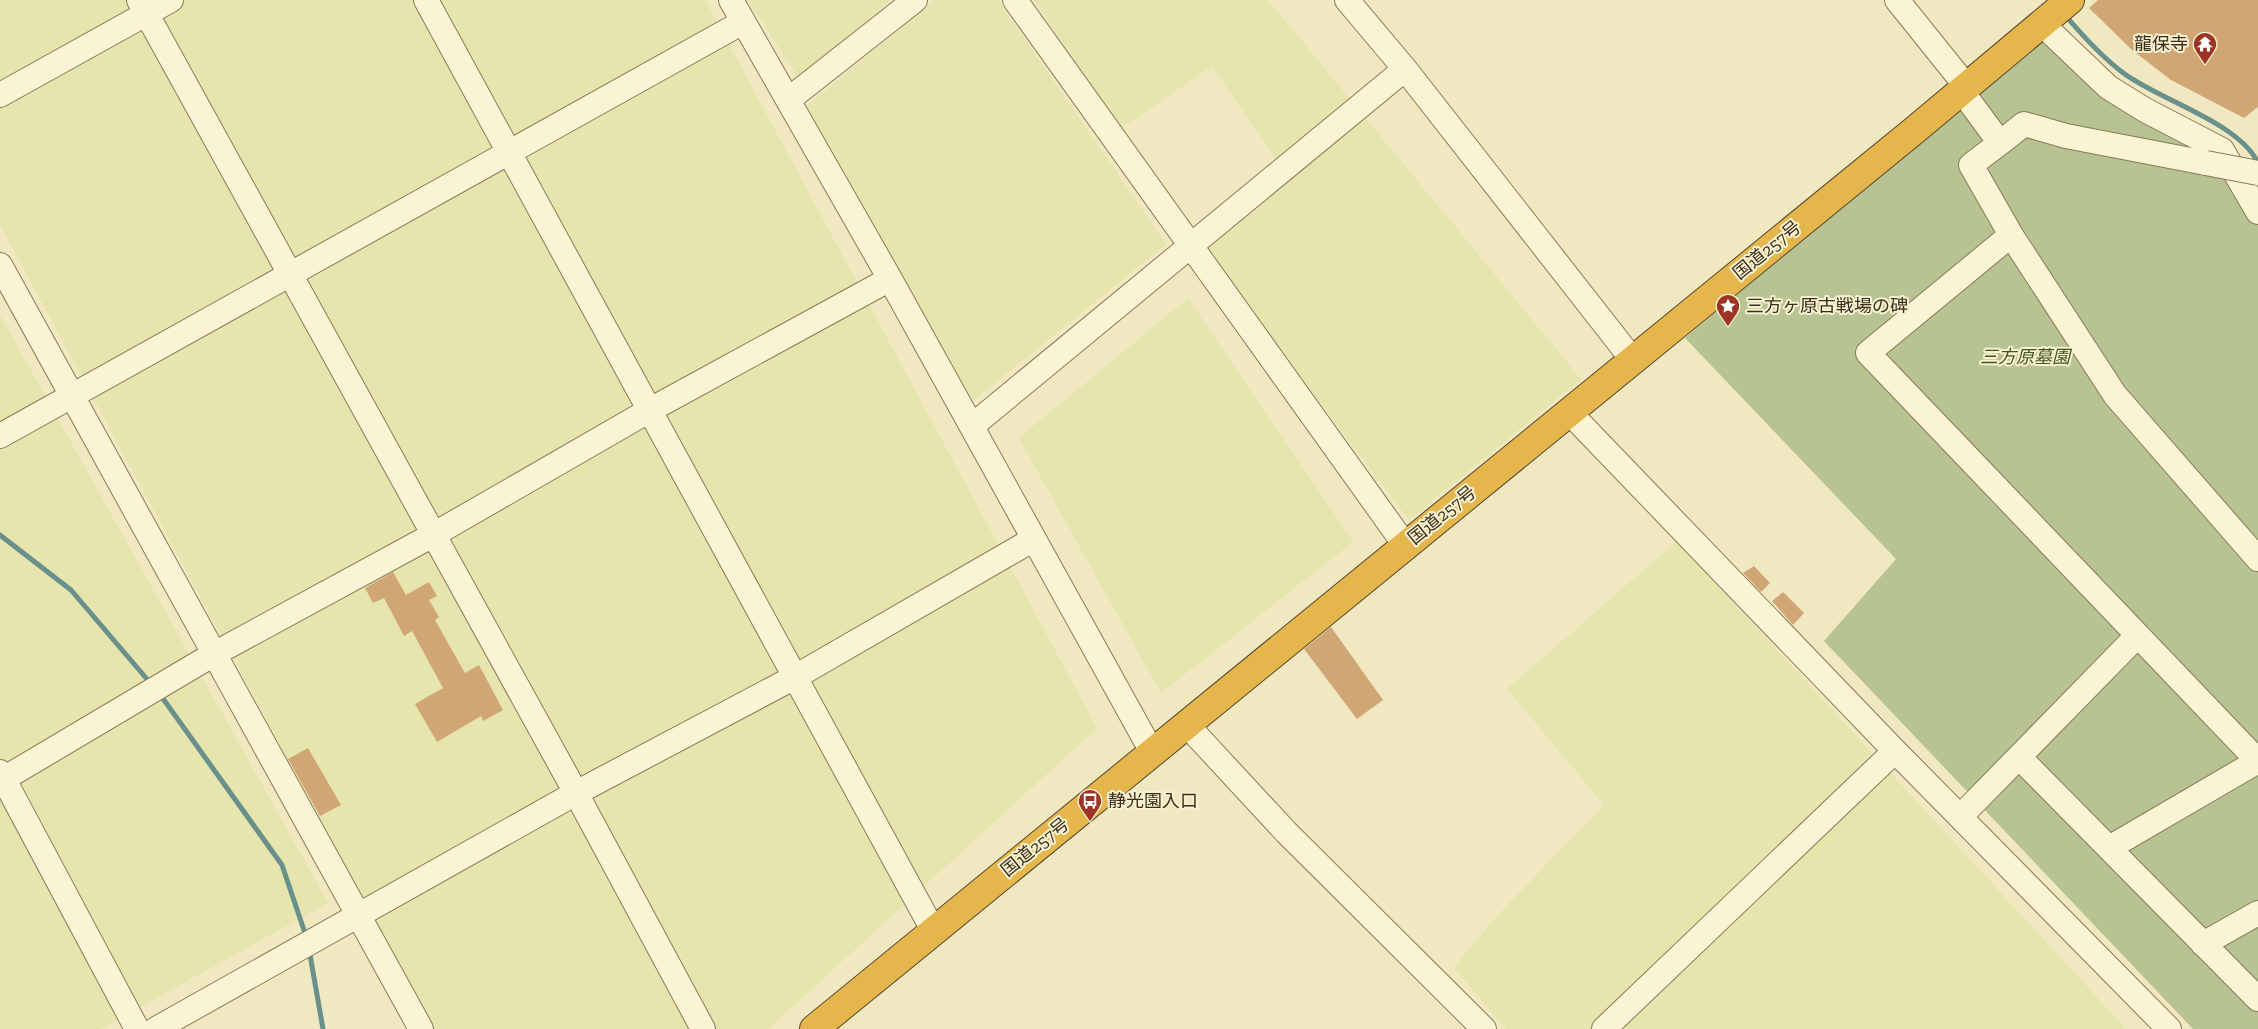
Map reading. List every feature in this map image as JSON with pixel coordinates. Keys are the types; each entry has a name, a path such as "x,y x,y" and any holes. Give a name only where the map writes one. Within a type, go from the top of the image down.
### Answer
{"highway":[{"name":"国道257号","path":"814,1029 2058,10"}],"street":[{"path":"0,95 142,7 171,0"},
{"path":"426,0 933,930"},
{"path":"731,0 890,279 1152,752"},
{"path":"788,100 915,0"},
{"path":"1015,0 1405,545"},
{"path":"1347,0 1405,69 1632,359"},
{"path":"1897,0 1963,88 2000,143"},
{"path":"142,7 576,793 703,1029"},
{"path":"2058,10 2108,88 2145,110 2222,150 2258,212"},
{"path":"0,436 743,22"},
{"path":"972,426 1405,69"},
{"path":"2258,173 2066,136 2024,124 1971,165 2011,235 2115,395 2258,559"},
{"path":"2011,235 1868,353 2137,636 2256,767 2109,848"},
{"path":"0,264 421,1029"},
{"path":"136,1029 1,777 214,654 433,535 650,410 890,279"},
{"path":"1569,412 1895,751 2169,1029"},
{"path":"156,1029 576,793 795,677 1034,539"},
{"path":"1960,817 2137,636"},
{"path":"1186,724 1286,832 1484,1029"},
{"path":"1604,1029 1895,751"},
{"path":"2019,757 2258,999"},
{"path":"2203,944 2258,913"}],"green space":[{"path":"0,0 705,0 1097,728 768,1029 433,1029 0,225"},
{"path":"748,0 891,0 798,77"},
{"path":"935,0 998,0 1166,244 972,402 806,107"},
{"path":"1034,0 1268,0 1581,379 1409,520 1203,248 1291,181 1212,66 1120,129"},
{"name":"三方原墓園","path":"2048,33 2221,154 2258,207 2258,1029 2193,1029 1824,641 1896,559 1685,338"},
{"path":"1188,298 1353,542 1161,693 1019,438"},
{"path":"0,315 328,903 101,1029 0,1029"},
{"path":"1676,542 2126,1029 1506,1029 1454,968 1494,919 1604,805 1507,689"}],"building":[{"name":"龍保寺","path":"2098,0 2258,0 2258,107 2244,118 2171,80 2132,50 2089,8"},
{"path":"1754,566 1770,583 1761,592 1743,573"},
{"path":"393,572 406,595 429,582 437,596 429,600 439,617 435,620 465,673 479,665 503,710 483,721 481,716 437,742 415,704 443,688 412,631 404,636 384,598 373,603 365,588"},
{"path":"1783,592 1804,613 1793,625 1772,601"},
{"path":"1331,627 1383,700 1357,719 1304,649"},
{"path":"308,748 341,805 320,816 288,759"}],"waterway":[{"path":"2065,15 2092,45 2122,72 2234,135 2248,148 2258,163"},
{"path":"0,535 71,590 152,685"},
{"path":"159,693 282,865 306,936"},
{"path":"309,949 323,1029"}],"place":[{"name":"龍保寺","path":"2205,65"},
{"name":"三方ヶ原古戦場の碑","path":"1728,327"},
{"name":"静光園入口","path":"1090,822"}]}
